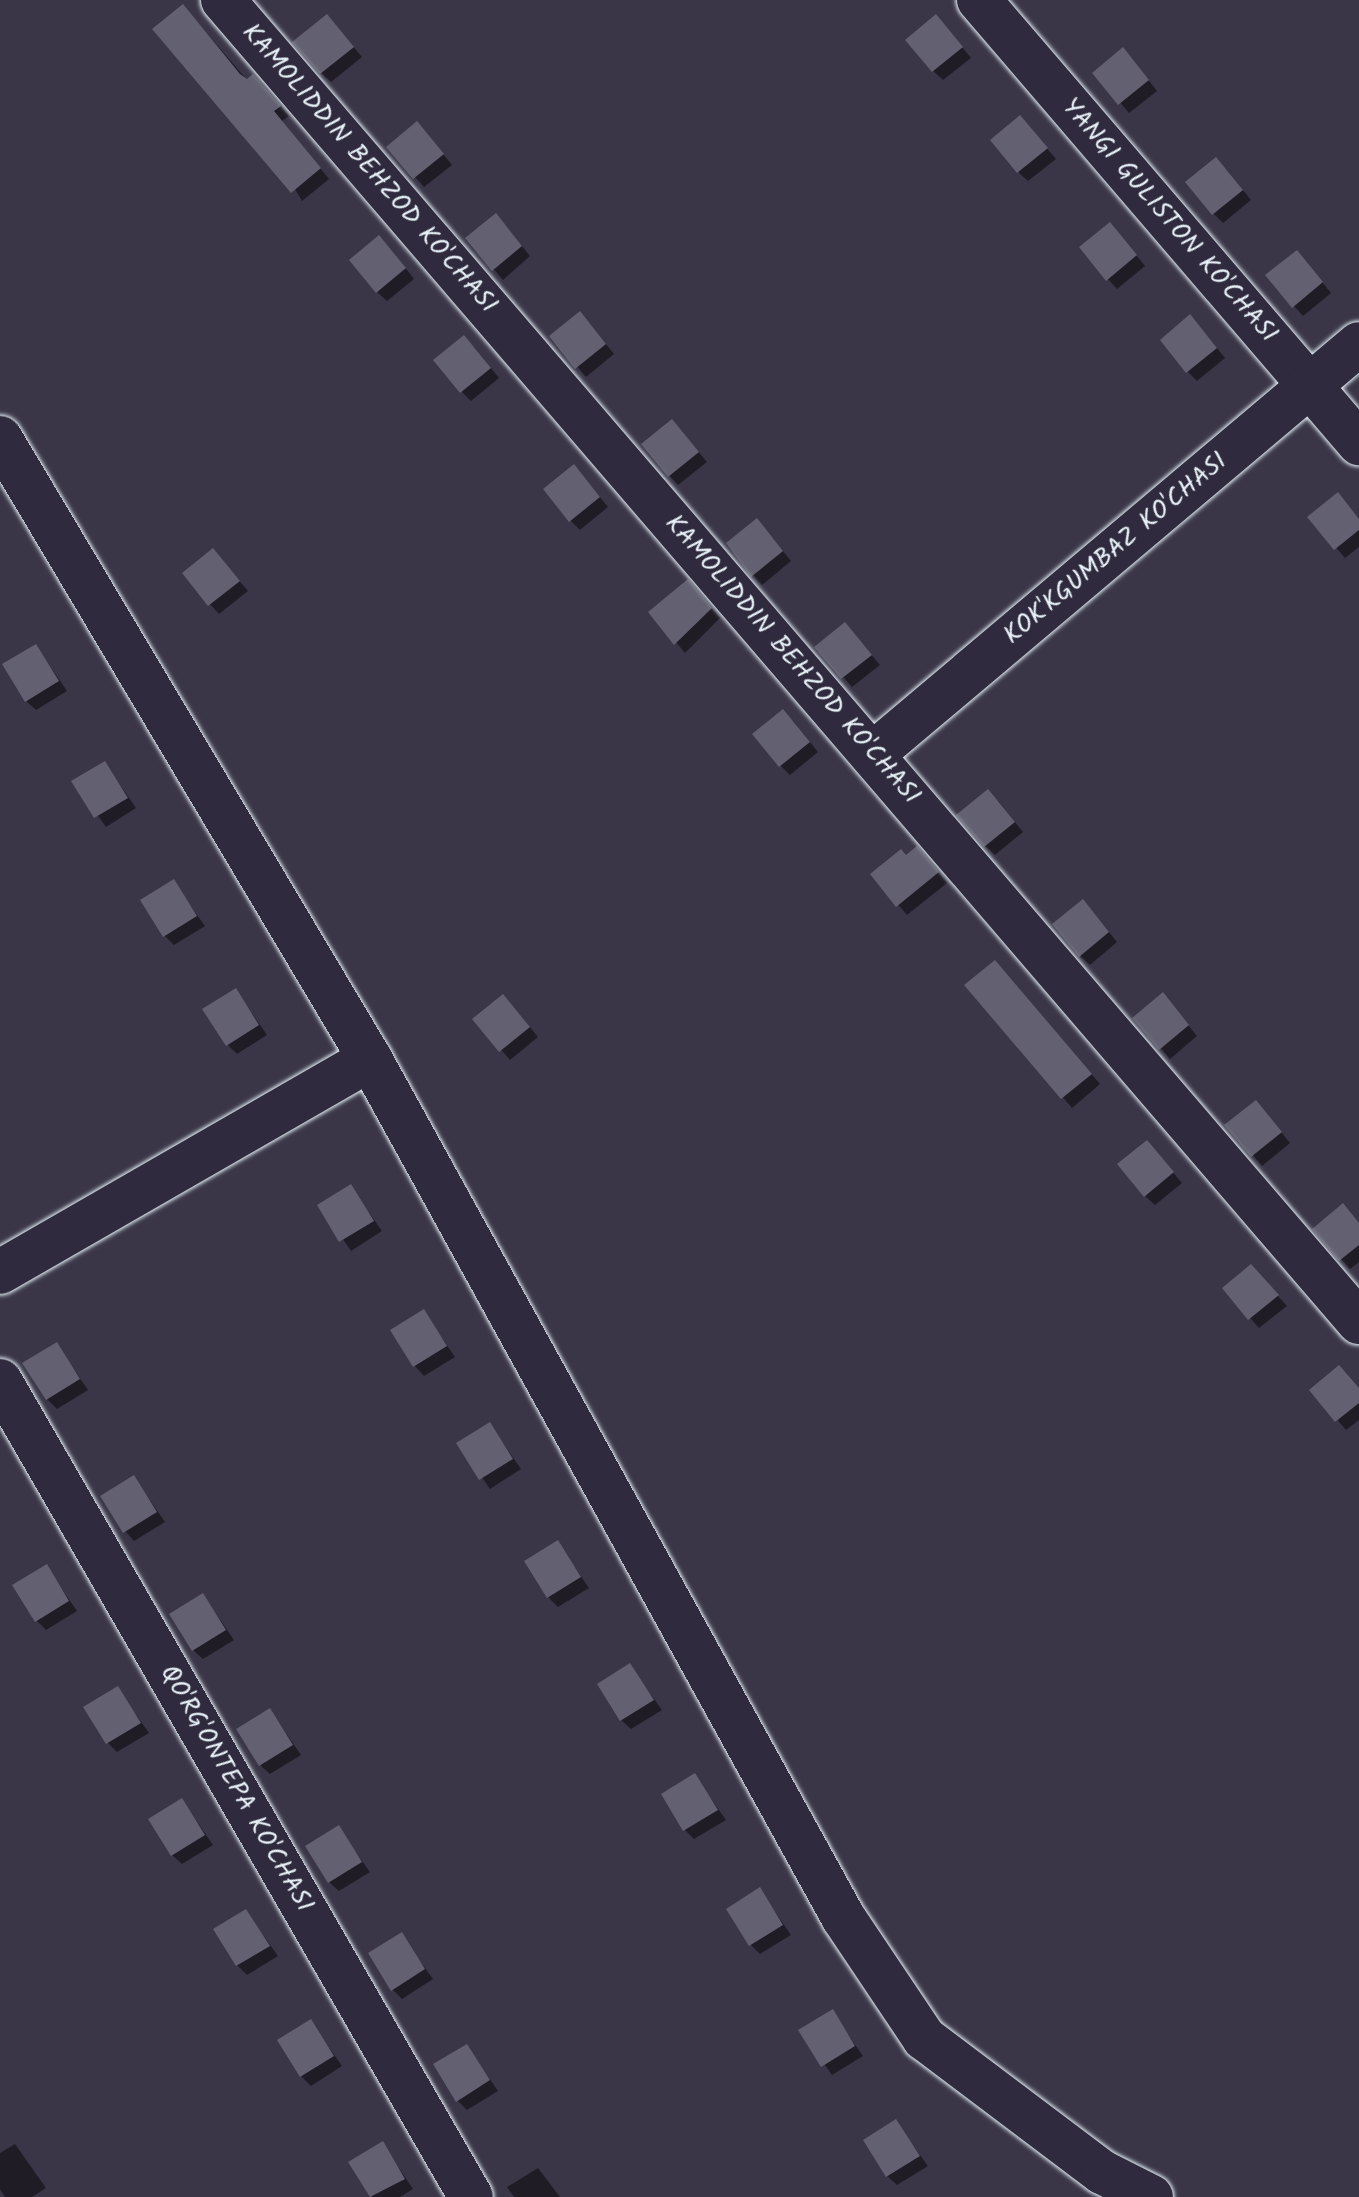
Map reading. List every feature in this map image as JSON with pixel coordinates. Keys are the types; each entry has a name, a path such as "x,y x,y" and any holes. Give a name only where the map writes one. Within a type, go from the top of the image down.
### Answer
{"street":[{"name":"KAMOLIDDIN BEHZOD KO'CHASI","path":"223,0 874,753 1359,1322"},
{"name":"YANGI GULISTON KO'CHASI","path":"979,0 1359,443"},
{"name":"KOK'KGUMBAZ KO'CHASI","path":"874,753 1359,344"},
{"path":"0,438 370,1059 843,1917 924,2038 1102,2172 1151,2197"},
{"path":"0,1272 370,1059"},
{"name":"QO'RG'ONTEPA KO'CHASI","path":"0,1381 471,2197"}],"building":[{"path":"183,4 240,74 247,79 253,74 281,106 274,111 321,168 291,193 152,29"},
{"path":"327,14 354,47 320,74 292,42"},
{"path":"936,14 963,47 932,72 905,40"},
{"path":"1123,47 1149,80 1118,105 1092,73"},
{"path":"1020,115 1048,148 1017,173 990,140"},
{"path":"417,121 444,154 413,179 386,147"},
{"path":"1216,157 1243,190 1212,215 1185,182"},
{"path":"496,213 522,246 492,271 465,238"},
{"path":"1110,222 1137,255 1106,281 1079,247"},
{"path":"379,235 406,268 376,293 349,260"},
{"path":"1297,250 1323,282 1292,308 1265,275"},
{"path":"580,311 606,344 575,369 549,336"},
{"path":"1190,314 1217,348 1186,373 1160,340"},
{"path":"464,335 491,368 460,393 433,360"},
{"path":"672,419 699,452 668,477 641,444"},
{"path":"574,464 600,497 569,522 543,489"},
{"path":"1338,492 1359,519 1359,530 1334,550 1307,517"},
{"path":"757,518 783,551 751,577 726,543"},
{"path":"213,548 240,581 208,606 182,573"},
{"path":"688,579 712,608 674,645 648,612"},
{"path":"845,622 872,655 841,679 814,647"},
{"path":"36,644 59,681 25,702 2,664"},
{"path":"783,709 810,742 779,767 752,734"},
{"path":"105,761 128,798 94,818 71,781"},
{"path":"988,789 1015,822 984,847 956,815"},
{"path":"917,846 939,872 896,907 870,874 901,849 906,855"},
{"path":"174,879 197,916 163,937 140,900"},
{"path":"1083,899 1109,932 1079,957 1052,924"},
{"path":"995,960 1092,1074 1061,1099 964,985"},
{"path":"236,988 259,1025 226,1046 202,1009"},
{"path":"1163,992 1189,1025 1159,1050 1132,1018"},
{"path":"503,994 530,1027 499,1052 472,1019"},
{"path":"1256,1100 1282,1132 1251,1157 1224,1125"},
{"path":"1147,1140 1174,1172 1144,1197 1117,1164"},
{"path":"351,1184 374,1221 339,1242 317,1205"},
{"path":"1343,1203 1359,1223 1359,1245 1339,1261 1312,1229"},
{"path":"1251,1264 1279,1295 1248,1320 1222,1288"},
{"path":"424,1309 447,1346 413,1367 390,1330"},
{"path":"57,1342 80,1379 46,1400 22,1363"},
{"path":"1339,1365 1359,1388 1359,1403 1335,1422 1309,1390"},
{"path":"490,1422 513,1459 479,1480 456,1443"},
{"path":"134,1475 157,1512 123,1533 100,1496"},
{"path":"558,1540 581,1577 547,1598 524,1561"},
{"path":"47,1564 69,1601 35,1622 12,1585"},
{"path":"203,1593 226,1630 192,1651 169,1614"},
{"path":"630,1663 654,1700 620,1721 597,1684"},
{"path":"118,1686 141,1723 106,1744 83,1707"},
{"path":"270,1708 293,1745 259,1766 236,1729"},
{"path":"695,1773 718,1810 683,1831 661,1794"},
{"path":"182,1798 205,1835 171,1856 148,1819"},
{"path":"339,1825 362,1862 328,1883 305,1846"},
{"path":"760,1887 783,1925 749,1946 726,1909"},
{"path":"246,1909 270,1946 236,1966 213,1929"},
{"path":"402,1932 425,1969 391,1991 368,1953"},
{"path":"833,2009 855,2046 821,2067 798,2030"},
{"path":"311,2019 334,2056 300,2077 277,2040"},
{"path":"467,2044 490,2080 456,2102 433,2064"},
{"path":"896,2119 920,2156 886,2177 863,2140"},
{"path":"383,2141 405,2179 370,2197 348,2162"}]}
